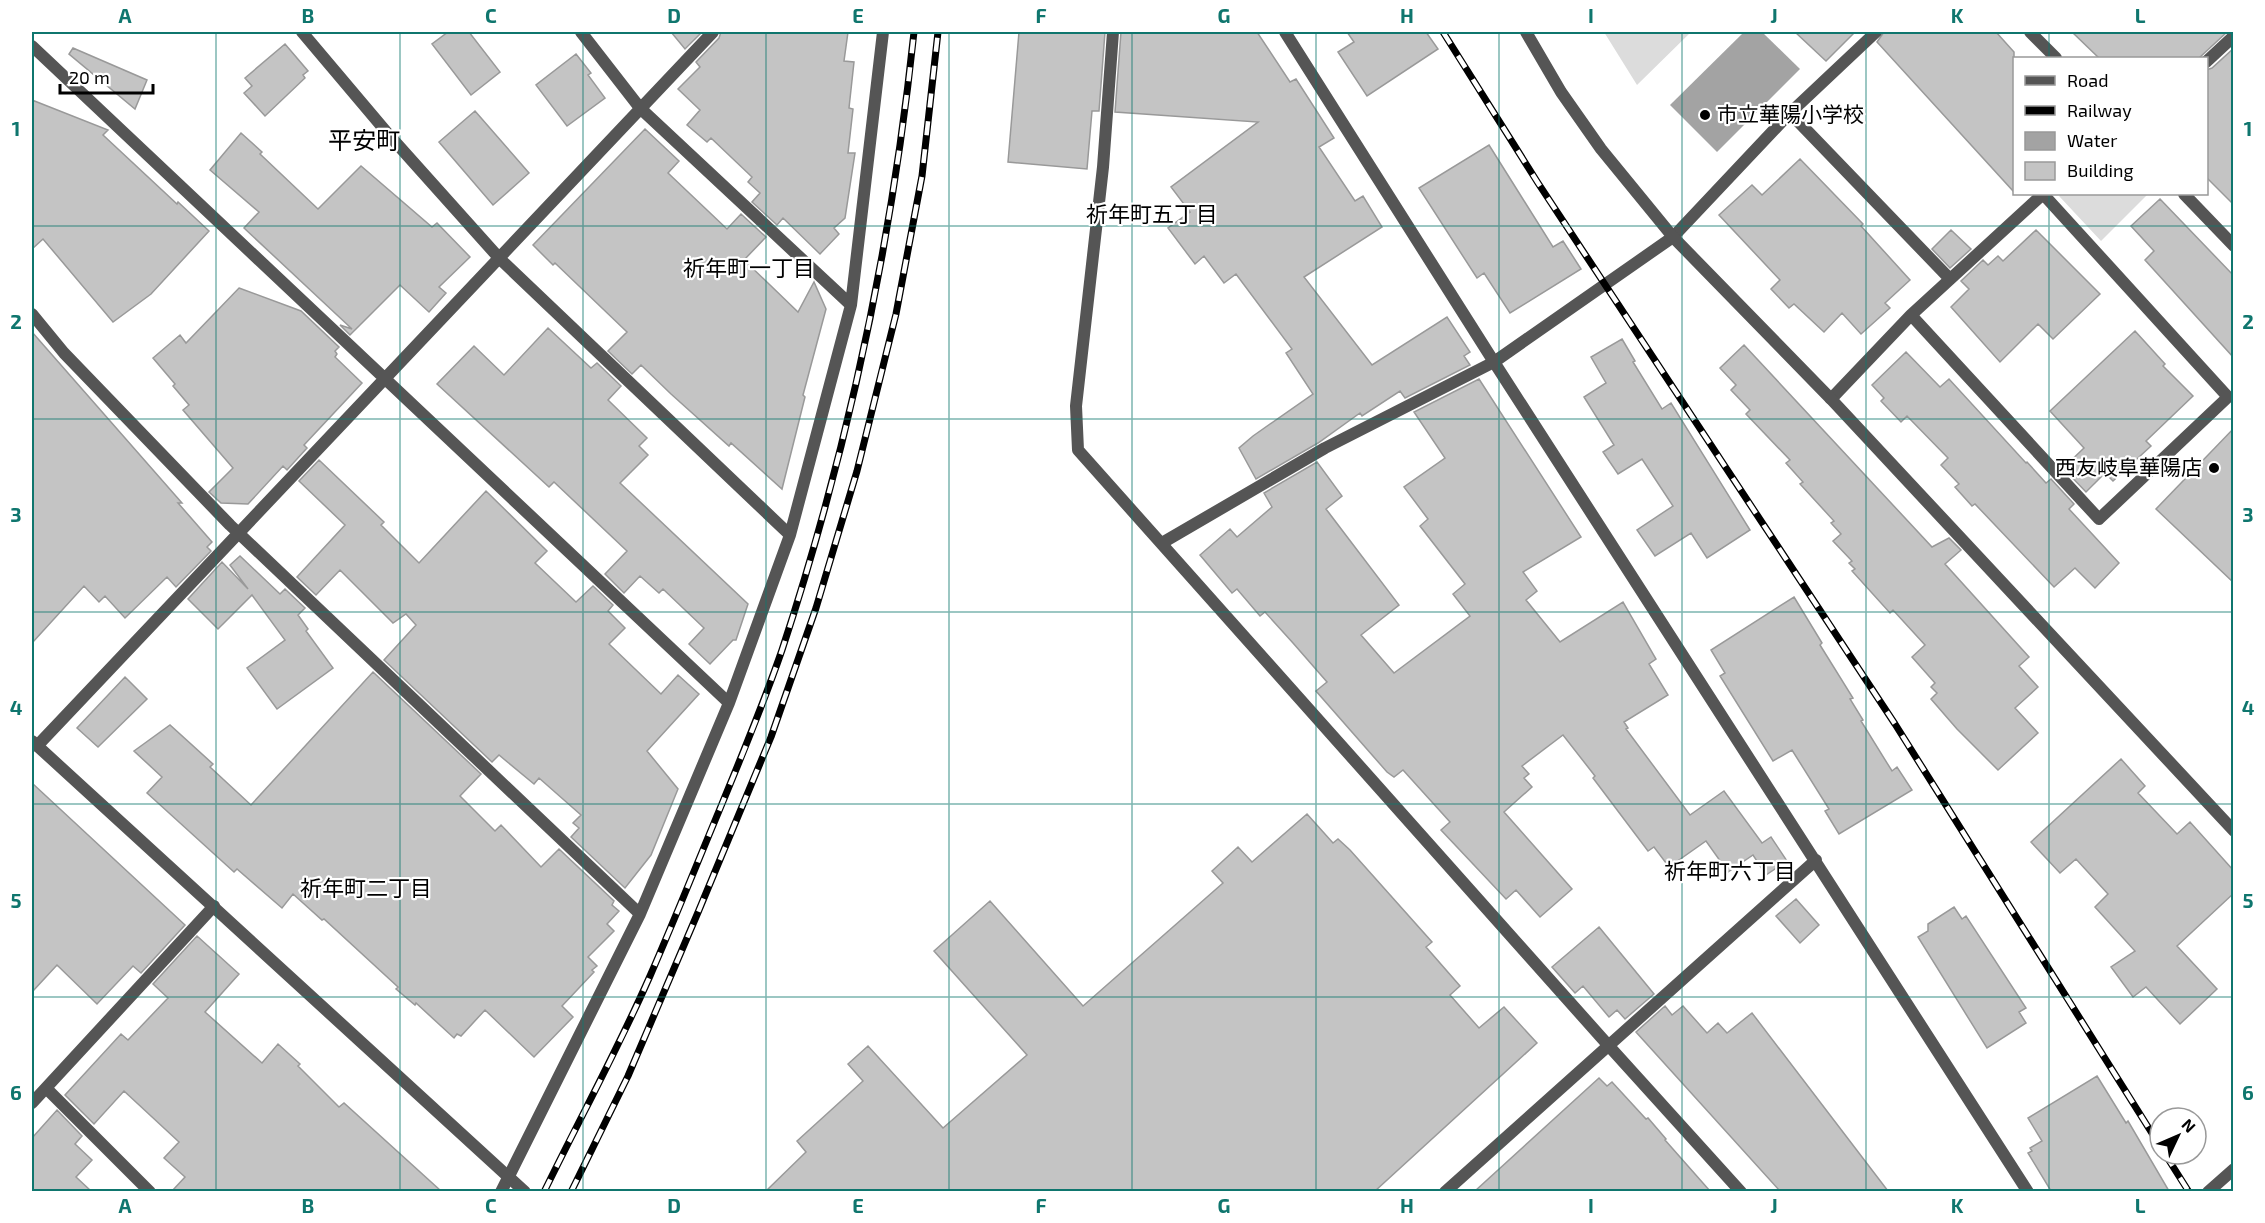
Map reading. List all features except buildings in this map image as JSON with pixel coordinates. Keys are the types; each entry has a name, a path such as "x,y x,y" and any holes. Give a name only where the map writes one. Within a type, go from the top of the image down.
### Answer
{"street":[{"path":"302,32 389,135 500,259 790,535"},
{"path":"581,32 640,108 851,305"},
{"path":"525,1191 34,744 239,533 714,32"},
{"path":"501,1191 640,914 729,704 790,535 851,305 883,32"},
{"path":"1113,32 1103,167 1076,406 1078,450 1741,1191"},
{"path":"1285,32 1494,362 2028,1191"},
{"path":"1526,32 1561,92 1601,148 1673,237 1831,399 2234,831"},
{"path":"1162,543 1325,448 1494,362 1673,237 1790,113 1876,32"},
{"path":"2030,32 2055,57"},
{"path":"2208,60 2234,36"},
{"path":"32,46 729,704"},
{"path":"1790,113 1950,279"},
{"path":"1831,399 1911,315 2042,195"},
{"path":"1911,315 2099,519 2228,397 2044,195"},
{"path":"2185,195 2234,246"},
{"path":"32,314 64,352 239,533 640,914"},
{"path":"1445,1191 1816,860"},
{"path":"32,1103 213,906"},
{"path":"46,1088 150,1191"},
{"path":"2208,1191 2234,1169"}],"shaded area":[{"path":"1604,32 1691,32 1637,85"},
{"path":"2060,195 2147,195 2101,241"}],"water":[{"path":"1744,32 1762,32 1800,69 1717,152 1670,105"}],"railway":[{"path":"544,1192 650,976 744,751 782,650 806,575 847,422 880,267 905,110 914,32"},
{"path":"571,1192 628,1076 699,910 771,737 816,608 857,471 896,314 922,176 938,32"},
{"path":"1443,32 1538,183 1895,724 2148,1127"},
{"path":"2173,1166 2189,1192"}],"place":[{"name":"市立華陽小学校","path":"1705,115"},
{"name":"西友岐阜華陽店","path":"2214,468"}],"district":[{"name":"平安町","path":"364,141"},
{"name":"祈年町五丁目","path":"1152,214"},
{"name":"祈年町一丁目","path":"749,268"},
{"name":"祈年町六丁目","path":"1730,871"},
{"name":"祈年町二丁目","path":"366,888"}]}
